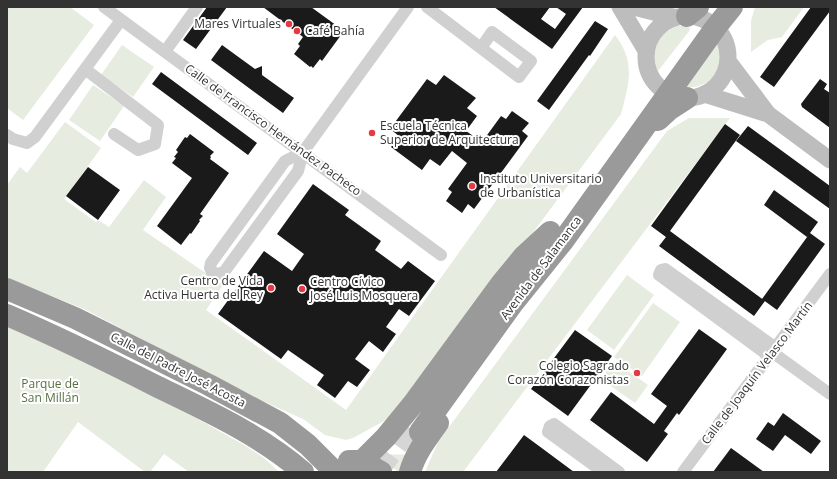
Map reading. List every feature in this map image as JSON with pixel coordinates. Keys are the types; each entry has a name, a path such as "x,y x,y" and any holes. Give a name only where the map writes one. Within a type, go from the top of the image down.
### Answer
{"highway":[{"name":"Avenida de Salamanca","path":"556,236 641,132 679,93 699,16 732,7"},
{"name":"Avenida de Salamanca","path":"416,428 556,236 638,111 679,93"},
{"path":"362,461 386,437 413,404 501,284 524,256 556,236"},
{"path":"410,472 413,462 428,437 553,263 556,236"},
{"name":"Calle del Padre José Acosta","path":"7,289 75,318 202,381 280,422 308,445 331,471"},
{"name":"Calle del Padre José Acosta","path":"7,315 61,339 215,415 258,439 303,472"},
{"path":"331,471 347,461 362,461 381,472"}],"street":[{"name":"Calle de Francisco Hernández Pacheco","path":"104,7 441,255"},
{"path":"169,46 197,7"},
{"path":"303,152 285,161 211,263 210,268 212,272 218,274 224,272 298,172 303,152 408,7"},
{"path":"426,7 481,48"},
{"path":"620,7 646,49"},
{"path":"634,7 699,16 726,42 728,61 722,78 716,86 679,93"},
{"path":"699,16 665,21 653,32 646,49 647,71 679,93 768,114"},
{"path":"7,135 13,139 27,143 35,137 122,20"},
{"path":"728,61 768,114 830,160"},
{"path":"86,69 158,125 155,144 138,150 114,134"},
{"path":"772,352 665,269 661,270 659,275 772,352 830,394"},
{"name":"Calle de Joaquín Velasco Martín","path":"683,472 830,274"},
{"path":"603,472 548,432 550,426 554,424 620,472"}],"green space":[{"path":"7,7 70,7 94,25 23,120 7,108"},
{"path":"755,7 804,7 782,37 768,40 751,52 751,21"},
{"path":"677,26 686,26 689,27 690,30 658,71 654,67 653,53 657,42 661,35"},
{"path":"615,35 622,45 626,55 629,73 621,114 410,398 384,421 353,438 346,440 325,435 303,419 258,399 84,309 7,278 7,185 20,167 27,173 65,122 101,148 64,199 96,222 98,220 109,227 144,180 166,197 143,230 223,285 206,310 346,410"},
{"path":"716,43 720,60 715,75 702,85 685,87"},
{"path":"122,45 154,67 133,97 101,75"},
{"path":"93,85 124,106 100,141 69,120"},
{"path":"689,118 730,118 463,472 425,472 438,442 667,131"},
{"path":"627,275 654,295 614,350 587,330"},
{"path":"653,303 680,322 642,376 614,357"},
{"name":"Parque de San Millán","path":"7,327 51,344 196,418 264,458 279,472 189,472 164,454 150,472 145,472 78,422 43,472 7,472"},
{"path":"614,361 648,385 635,403 601,379"},
{"path":"381,454 412,455 405,472 398,472 379,457"}],"building":[{"path":"207,7 227,7 196,49 183,40"},
{"path":"263,7 311,7 344,31 322,61 320,59 313,68 294,54 300,46 298,44 303,37"},
{"path":"494,7 550,7 541,19 555,29 566,14 556,7 583,7 552,49"},
{"path":"811,7 830,7 830,11 774,87 760,77"},
{"path":"595,21 608,29 590,56 589,55 549,110 537,101"},
{"path":"222,45 255,69 262,66 262,75 294,98 283,113 211,60"},
{"path":"161,72 257,143 248,155 152,84"},
{"path":"444,75 476,98 467,108 477,116 466,131 482,142 501,116 506,119 512,111 529,123 522,131 528,136 509,162 474,209 468,204 462,213 446,201 452,192 448,189 467,163 452,151 440,166 430,159 422,170 391,147 399,136 390,129 427,79 436,85"},
{"path":"820,79 827,84 824,89 830,93 830,128 802,107 801,104"},
{"path":"725,124 740,135 670,231 765,301 754,316 659,246 666,237 651,226"},
{"path":"748,126 830,186 830,209 736,141"},
{"path":"190,134 214,152 210,156 210,159 229,173 200,214 203,216 199,220 200,221 181,245 157,226 192,178 172,163 178,152 176,150 185,137 187,138"},
{"path":"88,167 120,190 98,220 66,196"},
{"name":"Centro Cívico José Luis Mosquera","path":"313,184 349,210 345,215 381,241 375,250 401,269 408,261 435,281 409,316 399,309 386,327 396,334 383,352 369,341 355,359 370,370 357,387 348,381 335,398 317,385 324,375 288,350 281,359 218,314 264,251 292,271 304,254 277,234"},
{"path":"774,190 818,222 807,237 764,205"},
{"path":"810,233 825,244 777,310 762,299"},
{"path":"699,329 727,349 679,415 677,413 664,431 668,434 647,462 590,420 611,392 654,424 667,406 651,394"},
{"path":"575,330 612,356 568,416 531,389"},
{"path":"783,413 821,441 811,454 785,435 773,451 756,439 768,422 774,426"},
{"path":"524,435 539,446 574,472 496,472"},
{"path":"731,448 764,472 713,472"}],"tunnel":[{"path":"377,472 413,423"}],"place":[{"name":"Mares Virtuales","path":"289,24"},
{"name":"Café Bahía","path":"297,31"},
{"name":"Escuela Técnica Superior de Arquitectura","path":"372,133"},
{"name":"Instituto Universitario de Urbanística","path":"472,186"},
{"name":"Centro de Vida Activa Huerta del Rey","path":"271,288"},
{"name":"Centro Cívico José Luis Mosquera","path":"302,289"},
{"name":"Colegio Sagrado Corazón Corazonistas","path":"637,373"}]}
